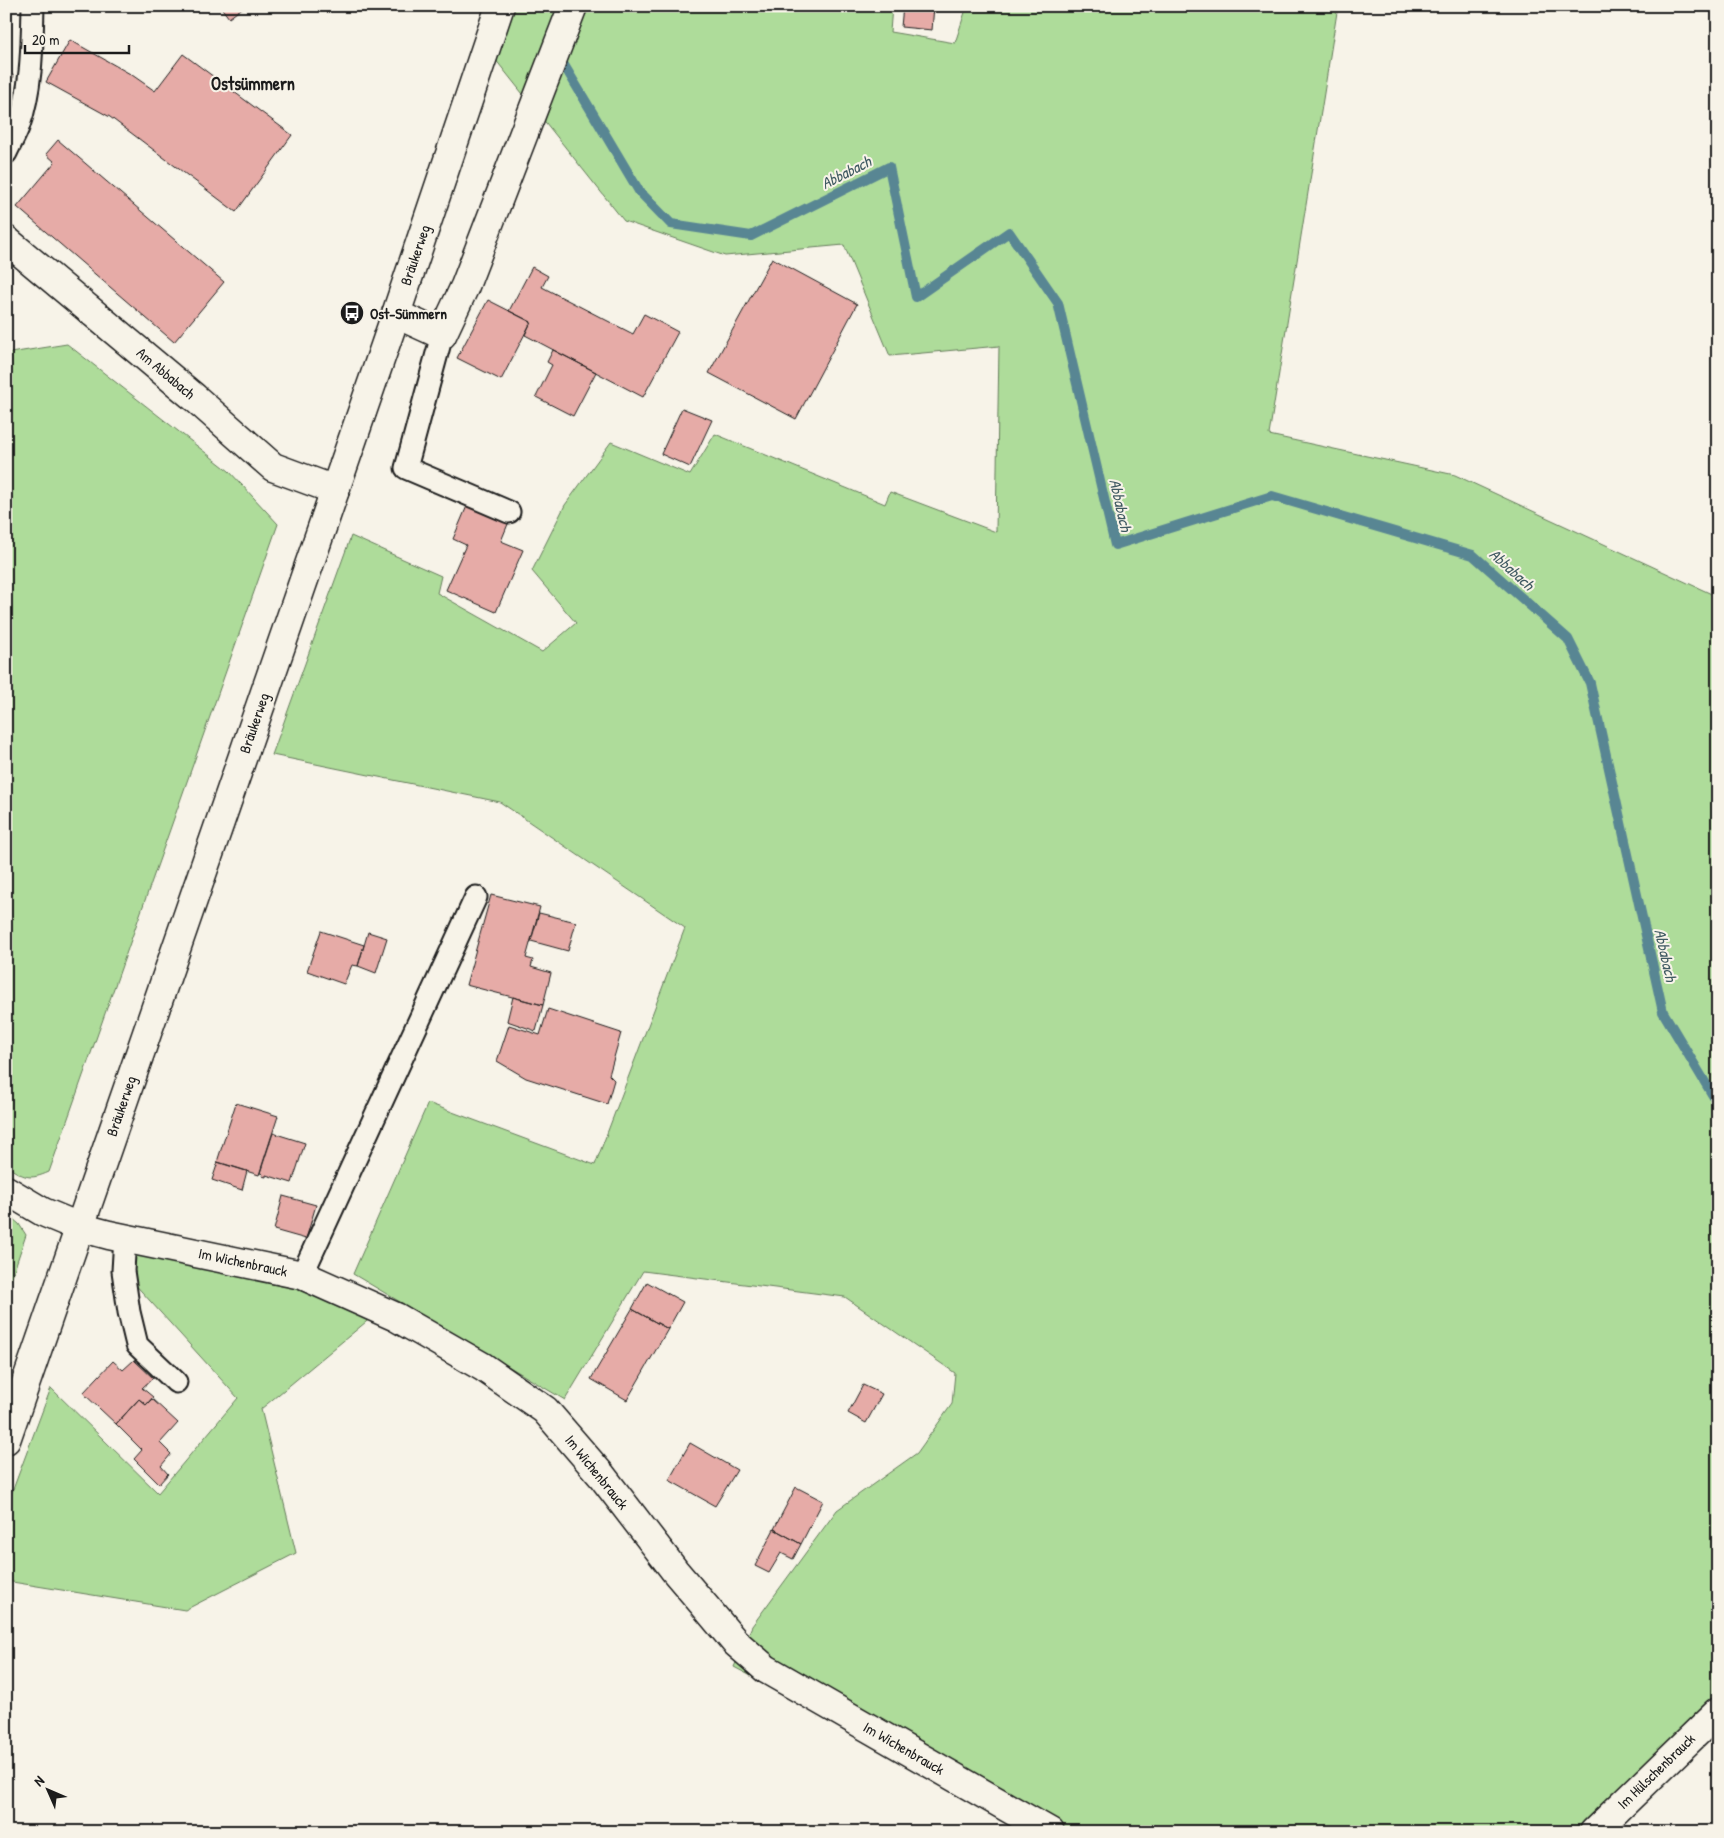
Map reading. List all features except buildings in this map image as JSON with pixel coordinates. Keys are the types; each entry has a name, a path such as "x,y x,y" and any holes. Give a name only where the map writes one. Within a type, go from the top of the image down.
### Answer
{"street":[{"name":"Bräukerweg","path":"6,1440 396,314 500,6"},
{"path":"396,314 442,335 465,286 573,6"},
{"name":"Am Abbabach","path":"6,240 195,398 274,467 334,490"},
{"name":"Im Wichenbrauck","path":"6,1190 43,1212 79,1227 302,1275 396,1317 483,1367 545,1410 602,1476 675,1570 735,1642 766,1669 1050,1832"},
{"name":"Im Hülschenbrauck","path":"1594,1832 1718,1712"}],"lane":[{"path":"6,153 19,124 25,99 31,62 33,6"},
{"path":"442,335 406,468 509,512"},
{"path":"302,1275 476,897"},
{"path":"125,1237 123,1271 129,1312 137,1345 176,1382"}],"green space":[{"path":"512,6 892,6 890,32 955,43 967,6 1338,6 1269,435 1455,475 1718,597 1718,1728 1610,1832 1035,1832 903,1756 734,1667 752,1626 837,1510 917,1453 952,1404 955,1373 845,1297 643,1271 565,1400 353,1274 428,1103 595,1165 685,928 500,802 272,755 351,536 441,576 437,593 542,652 576,623 532,571 565,505 611,442 690,475 715,434 885,504 890,492 996,532 999,346 890,356 844,245 725,256 624,221 495,59"},
{"path":"67,344 229,471 278,524 49,1172 31,1177 22,1175 6,1166 6,356 10,353"},
{"path":"6,1213 19,1224 26,1235 6,1294"},
{"path":"134,1250 300,1285 372,1317 261,1409 296,1553 185,1610 6,1581 6,1508 51,1388 158,1493 238,1398 132,1281"}],"waterway":[{"name":"Abbabach","path":"564,65 639,191 671,224 751,236 889,167 916,297 1009,232 1058,303 1115,545 1272,496 1473,555 1568,639 1590,683 1663,1012 1718,1104"}],"place":[{"name":"Ost-Sümmern","path":"352,313"}],"district":[{"name":"Ostsümmern","path":"253,83"}]}
